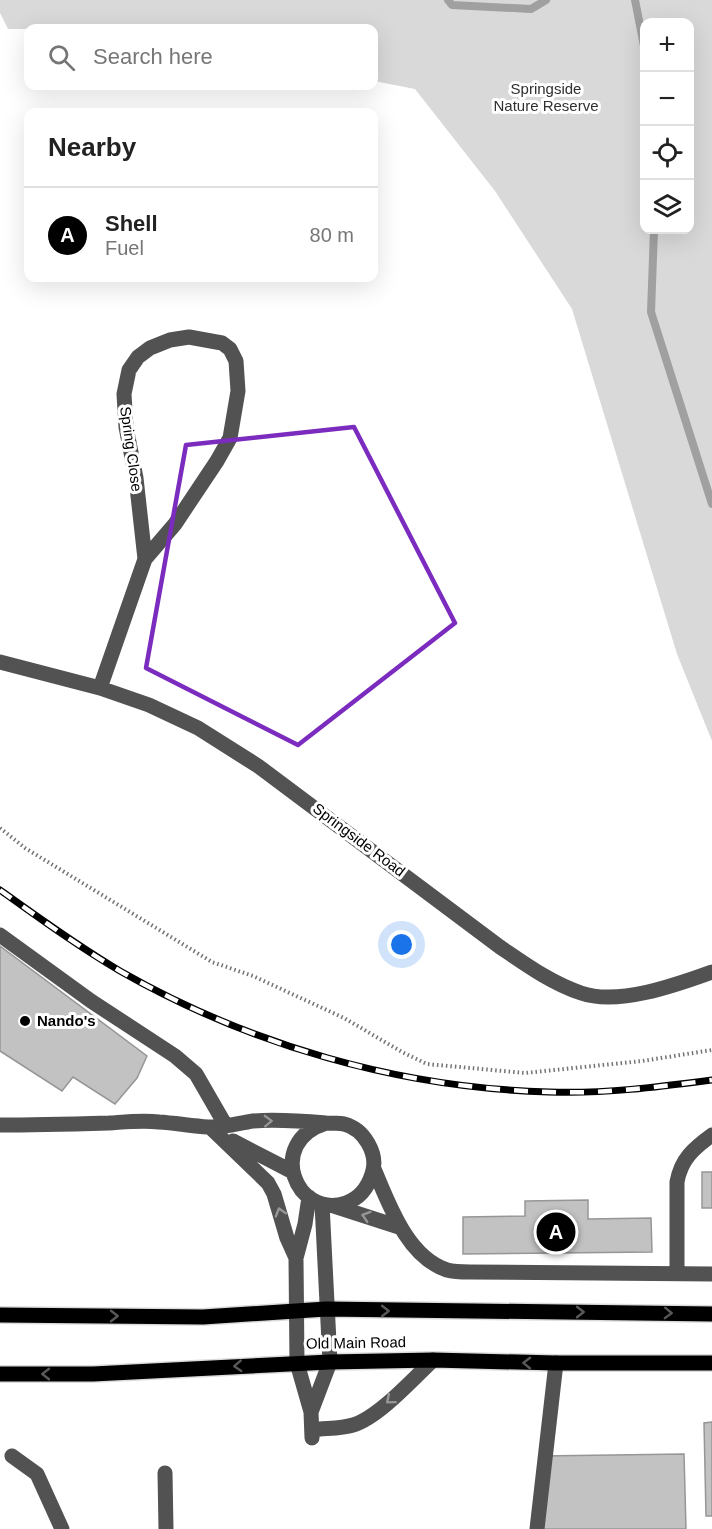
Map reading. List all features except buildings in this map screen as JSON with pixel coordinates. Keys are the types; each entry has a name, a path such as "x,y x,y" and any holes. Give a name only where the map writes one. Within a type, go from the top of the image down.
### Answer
{"main road":[{"name":"Old Main Road","path":"0,1315 203,1317 326,1309 712,1314"},
{"name":"Old Main Road","path":"0,1374 93,1374 297,1363 433,1360 712,1363"}],"street":[{"name":"Spring Close","path":"100,687 145,559 175,524 230,438 238,391 236,361 230,349 222,343 189,337 171,340 150,348 138,357 129,370 124,394 126,427 136,478 145,559"},
{"name":"Springside Road","path":"0,662 100,687 149,705 198,728 258,766 500,947 534,970 567,988 583,994 602,997 637,994 666,988 712,972"},
{"path":"0,935 91,1001 175,1056 196,1074 226,1126"},
{"path":"0,1125 157,1121 210,1127 254,1121 293,1120 345,1124 361,1134 372,1150 374,1169 399,1227 431,1262 448,1270 712,1274"},
{"path":"326,1123 315,1126 299,1141 294,1150 293,1172 298,1186 321,1202 399,1227"},
{"path":"210,1127 293,1172"},
{"path":"210,1127 268,1183 296,1258"},
{"path":"677,1273 678,1173 688,1154 712,1136"},
{"path":"321,1202 347,1203 360,1195 369,1183 374,1169"},
{"path":"321,1202 305,1224 296,1258 297,1363 311,1412 312,1434 363,1421 399,1393 433,1360"},
{"path":"311,1412 330,1362 321,1202"},
{"path":"537,1529 556,1363"},
{"path":"12,1456 37,1474 62,1529"},
{"path":"165,1473 166,1529"}],"path":[{"path":"0,828 25,848 212,962 253,976 344,1018 427,1064 525,1073 642,1061 712,1050"}],"highlighted area":[{"path":"354,427 455,623 298,745 146,668 186,445"}],"green space":[{"name":"Springside Nature Reserve","path":"0,0 712,0 712,741 677,654 572,309 495,191 415,89 378,82 378,24 24,24 24,29 8,29 0,13"}],"waterway":[{"path":"448,0 452,5 531,9 546,0"},
{"path":"635,0 640,26"},
{"path":"654,234 651,312 712,504"}],"railway":[{"path":"0,890 89,952 170,997 221,1021 327,1058 437,1082 493,1089 549,1092 611,1091 712,1080"}],"place":[{"name":"Nando's","path":"25,1021"},
{"name":"Shell","path":"556,1232"}]}
